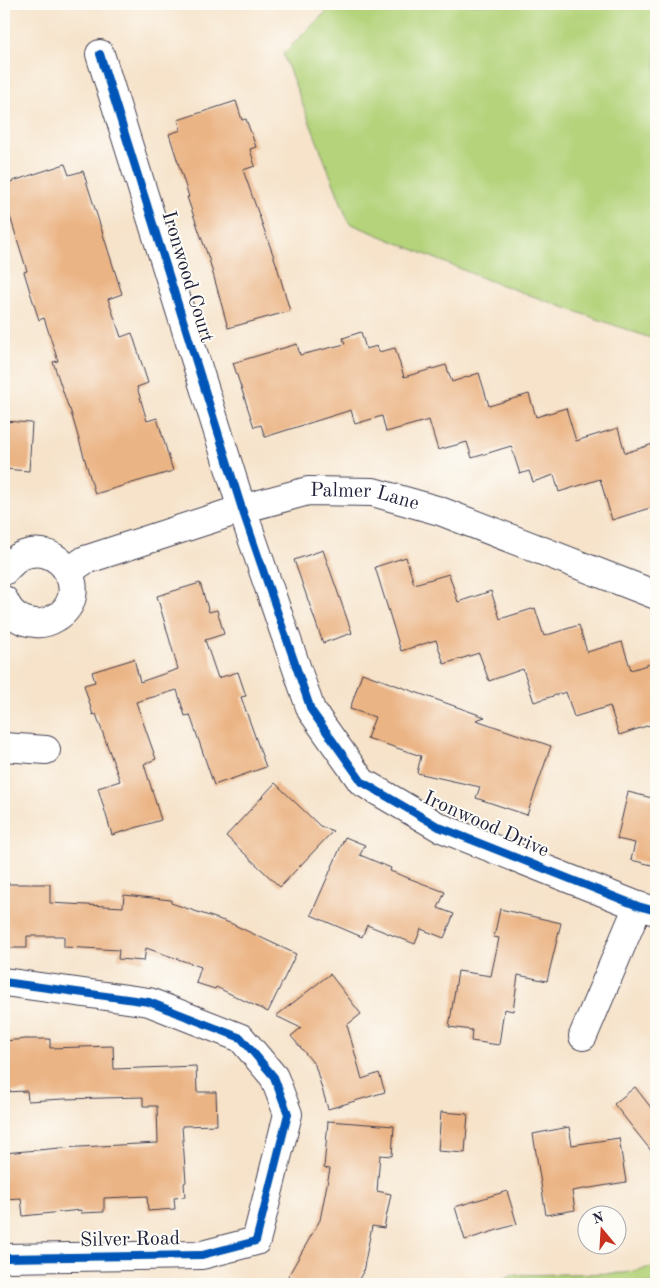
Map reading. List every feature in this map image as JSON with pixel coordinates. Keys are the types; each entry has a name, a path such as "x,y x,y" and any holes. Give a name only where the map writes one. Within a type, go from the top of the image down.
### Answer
{"street":[{"name":"Ironwood Court","path":"100,54 242,509"},
{"name":"Palmer Lane","path":"68,570 85,560 242,509 308,491 373,492 440,511 656,595"},
{"name":"Ironwood Drive","path":"242,509 311,710 362,782 439,827 647,908"},
{"path":"4,571 19,557 41,552 52,555 61,562 68,570 73,582 72,594 68,605 61,615 50,621 38,624 26,622 7,608 4,600"},
{"path":"4,747 46,750"},
{"path":"583,1036 647,908"},
{"name":"Silver Road","path":"4,982 149,1002 242,1038 274,1077 288,1114 256,1241 202,1254 4,1258"}],"green space":[{"path":"334,4 656,4 656,340 485,279 349,223 283,54"},
{"path":"656,1266 656,1284 495,1284 511,1275 624,1273"}],"building":[{"path":"236,101 242,120 246,119 256,147 250,149 255,166 243,170 276,263 290,311 228,328 209,259 187,197 189,197 169,134 181,130 178,120"},
{"path":"65,164 69,175 83,171 122,294 108,299 121,337 132,333 148,383 137,387 147,421 157,418 173,471 95,494 70,409 53,362 58,361 44,318 39,320 24,272 27,271 4,197 4,184"},
{"path":"361,332 366,349 377,346 379,352 395,348 404,377 446,365 452,382 479,373 489,406 529,394 536,417 566,408 576,441 618,428 625,453 656,443 656,506 612,520 600,479 559,492 554,475 533,482 529,471 520,474 511,446 472,458 467,442 438,450 429,420 386,432 382,416 355,424 351,410 265,437 261,425 254,427 233,363 297,344 300,355 345,344 343,338"},
{"path":"4,421 32,423 29,471 4,469"},
{"path":"323,550 352,633 323,643 294,560"},
{"path":"406,557 414,584 449,574 458,602 491,591 500,619 535,608 544,636 579,625 587,652 622,642 631,670 656,662 656,723 619,735 610,706 574,717 566,692 534,702 523,669 489,681 479,653 444,664 436,640 401,651 375,567"},
{"path":"200,583 209,612 217,610 224,634 205,640 218,678 238,672 246,696 241,697 266,767 214,785 190,715 185,716 177,690 136,702 156,759 144,764 161,820 112,835 98,788 120,781 96,714 93,715 84,685 95,682 92,672 134,659 140,682 178,669 157,596"},
{"path":"362,673 485,717 476,720 551,746 527,815 476,798 480,787 417,773 421,756 367,738 375,717 350,709"},
{"path":"275,783 320,826 333,831 280,887 226,836"},
{"path":"628,792 656,799 656,866 631,860 635,843 617,839"},
{"path":"345,837 365,845 360,855 391,868 390,871 445,892 438,908 454,914 444,938 421,929 415,944 367,925 362,937 311,915"},
{"path":"4,884 50,884 50,903 123,907 124,895 171,900 171,903 230,923 296,954 268,1012 216,987 215,989 196,983 201,967 146,948 144,961 118,959 119,950 64,947 64,936 27,936 27,948 4,948"},
{"path":"500,909 561,923 547,981 518,975 513,1011 504,1009 499,1045 471,1041 472,1030 449,1027 458,971 491,976 499,938 494,937"},
{"path":"330,974 361,1014 347,1025 362,1079 379,1073 385,1092 328,1109 315,1065 291,1036 301,1028 276,1016"},
{"path":"50,1039 50,1048 113,1046 114,1069 196,1066 197,1092 216,1092 217,1125 182,1126 186,1182 184,1183 185,1197 174,1198 175,1209 148,1211 147,1196 104,1198 104,1212 81,1213 81,1210 23,1216 21,1198 4,1199 4,1153 158,1143 157,1106 143,1106 143,1097 28,1101 27,1091 4,1092 4,1041"},
{"path":"635,1087 656,1114 656,1157 614,1104"},
{"path":"441,1112 468,1114 465,1153 438,1151"},
{"path":"328,1121 394,1126 392,1156 380,1155 377,1191 391,1194 384,1228 372,1226 363,1272 356,1284 299,1284 287,1278 320,1220 330,1169 324,1168"},
{"path":"569,1127 572,1145 619,1138 626,1182 572,1191 575,1210 546,1215 533,1134"},
{"path":"507,1191 517,1224 465,1240 455,1207"}],"cycle path":[{"path":"100,54 242,509 311,710 362,782 439,827 638,906 656,911"},
{"path":"4,982 149,1002 241,1038 274,1077 288,1114 256,1241 202,1255 4,1258"}]}
